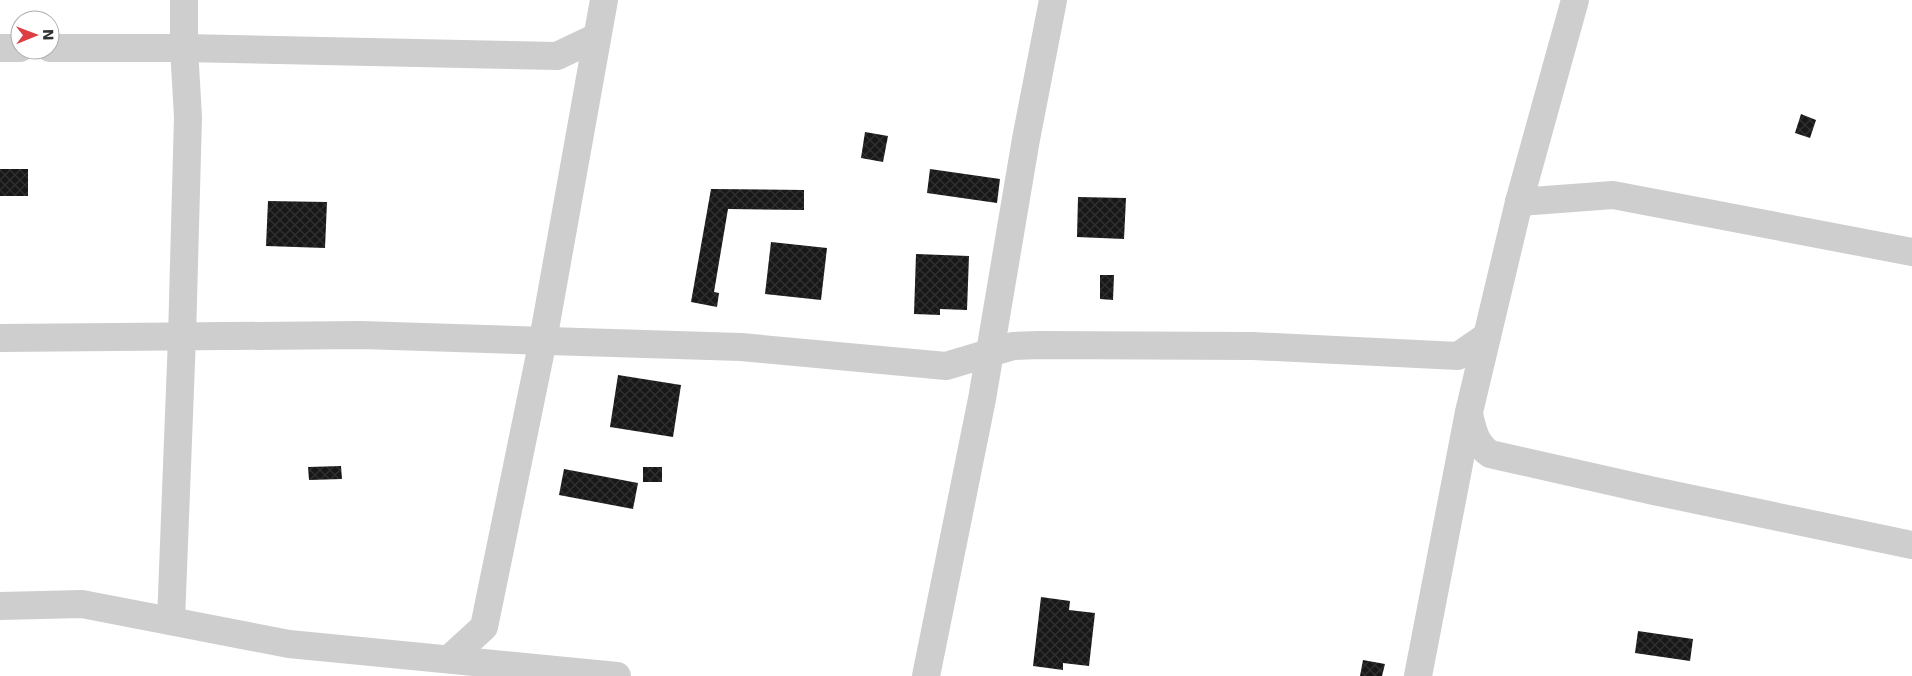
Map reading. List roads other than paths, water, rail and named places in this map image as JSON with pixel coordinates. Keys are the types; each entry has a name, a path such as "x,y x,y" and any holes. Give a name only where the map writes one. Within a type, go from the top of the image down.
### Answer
{"street":[{"path":"171,621 188,117 184,48 184,0"},
{"path":"449,659 484,627 543,340 604,0"},
{"path":"926,676 982,399 1026,139 1053,0"},
{"path":"1418,676 1469,412 1520,202 1575,0"},
{"path":"60,48 184,48 557,56 597,37"},
{"path":"557,56 589,84"},
{"path":"1520,202 1613,195 1912,252"},
{"path":"0,338 361,335 543,340 741,347 946,366 1013,346 1038,345 1253,346 1458,356 1487,336"},
{"path":"1458,356 1478,375"},
{"path":"946,366 982,399"},
{"path":"1469,412 1475,438 1481,448 1490,454 1654,491 1912,545"},
{"path":"0,606 82,604 289,644 617,676"},
{"path":"484,627 516,665"}]}
